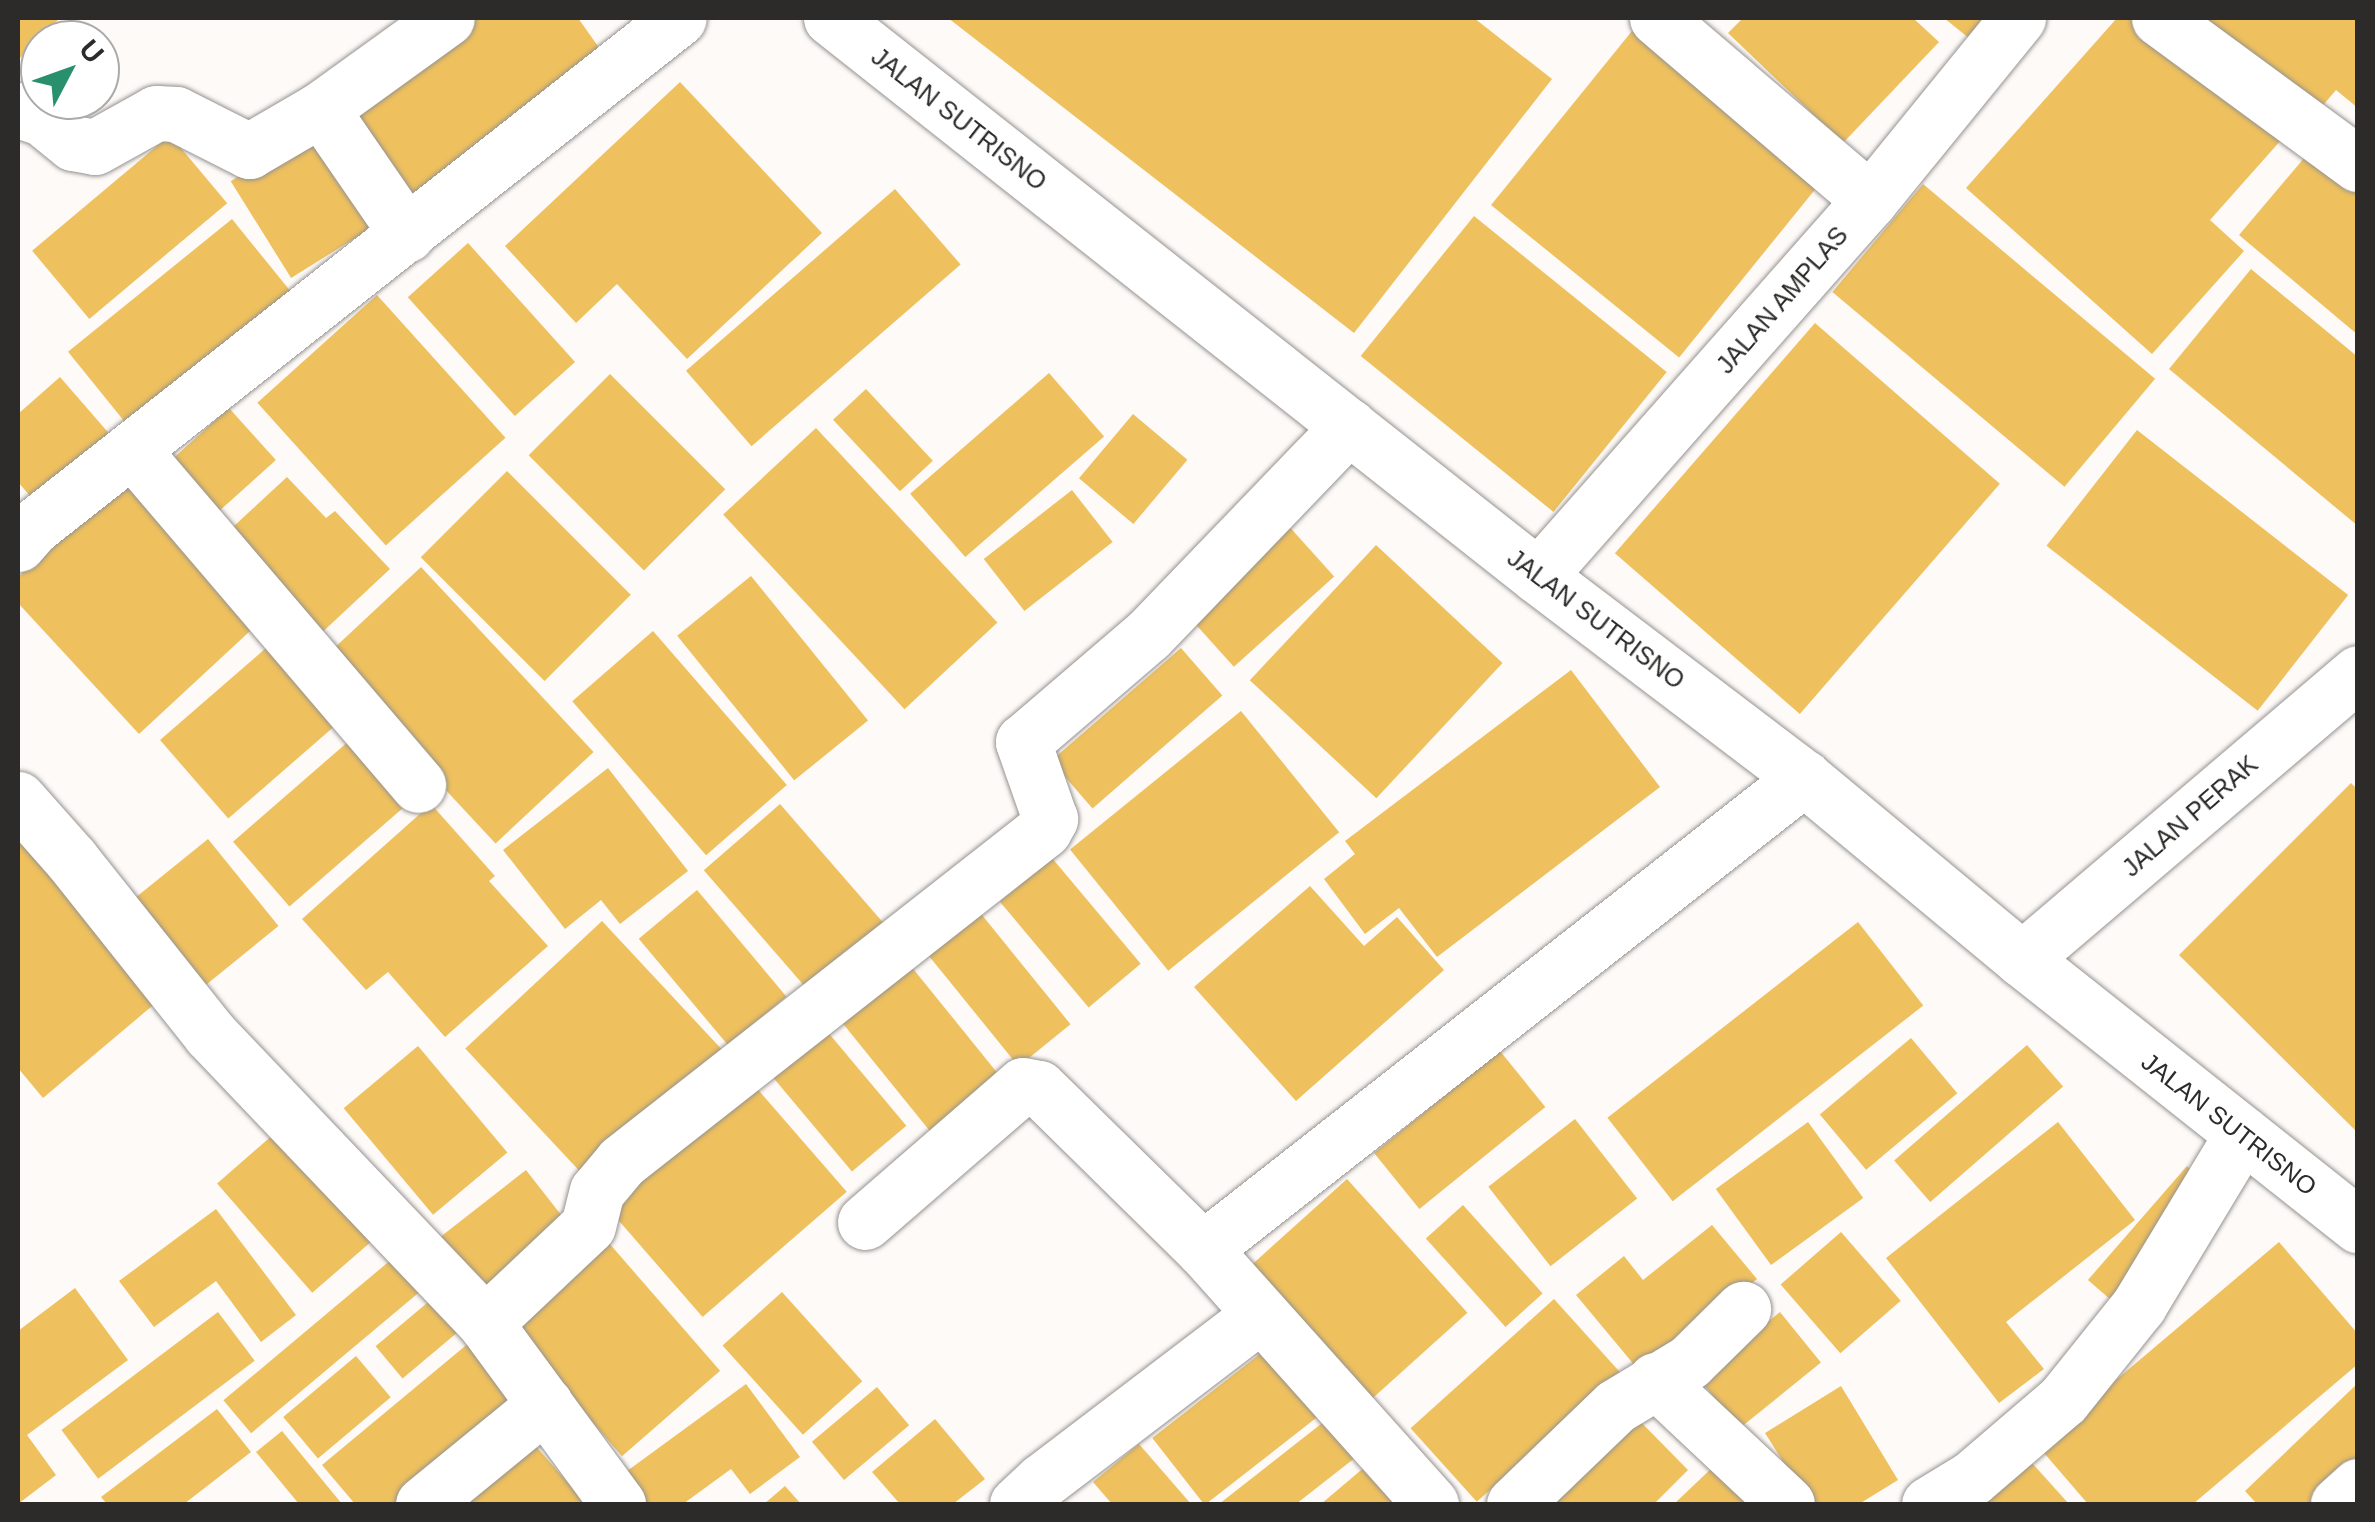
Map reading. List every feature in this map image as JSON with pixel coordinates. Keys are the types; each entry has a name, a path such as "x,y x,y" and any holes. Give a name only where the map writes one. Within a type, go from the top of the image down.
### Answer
{"street":[{"path":"18,110 42,118 73,143 96,147 156,113 176,114 249,152 322,109 446,18"},
{"path":"18,544 33,526 679,18"},
{"name":"JALAN SUTRISNO","path":"831,18 1538,576 1804,778 2022,959 2358,1225"},
{"path":"1658,18 1870,200"},
{"name":"JALAN AMPLAS","path":"1538,576 1870,200 2018,18"},
{"path":"2159,18 2358,164"},
{"path":"322,109 407,234"},
{"path":"485,1323 588,1226 597,1191 621,1162 1044,830 1050,818 1023,742 1148,635 1349,426"},
{"path":"133,450 418,785"},
{"name":"JALAN PERAK","path":"2022,959 2358,673"},
{"path":"1204,1249 1804,778"},
{"path":"18,799 71,859 210,1034 485,1323 618,1504"},
{"path":"866,1222 1023,1085 1032,1084 1204,1249 1430,1504"},
{"path":"1930,1504 1972,1478 2063,1400 2139,1304 2242,1134"},
{"path":"1514,1504 1616,1406 1689,1362 1743,1308"},
{"path":"1018,1504 1042,1481 1261,1314"},
{"path":"1655,1380 1787,1504"},
{"path":"422,1504 545,1404"},
{"path":"2338,1504 2358,1486"}],"building":[{"path":"18,18 60,18 20,20 18,60"},
{"path":"455,18 578,18 612,66 416,204 341,97"},
{"path":"948,18 1474,18 1552,79 1354,333"},
{"path":"1743,18 1913,18 1939,42 1843,143 1728,33"},
{"path":"1944,18 1988,18 1970,39"},
{"path":"2117,18 2146,18 2282,139 2210,220 2244,251 2152,354 1966,188"},
{"path":"2201,18 2358,18 2358,108 2336,90 2314,116"},
{"path":"1632,31 1820,183 1679,357 1491,205"},
{"path":"680,82 822,233 687,359 617,284 576,323 505,246"},
{"path":"324,123 384,220 291,278 231,181"},
{"path":"170,135 227,203 89,319 32,251"},
{"path":"2316,144 2358,179 2358,335 2239,235"},
{"path":"1923,184 2155,379 2064,487 1832,292"},
{"path":"895,189 961,264 752,446 686,371"},
{"path":"1474,216 1667,372 1553,512 1361,356"},
{"path":"232,219 301,304 137,436 68,352"},
{"path":"468,243 575,362 515,416 408,297"},
{"path":"2251,269 2358,357 2358,526 2169,369"},
{"path":"377,295 505,438 386,545 257,403"},
{"path":"1815,323 2000,484 1800,714 1615,553"},
{"path":"1049,373 1104,436 965,557 910,494"},
{"path":"610,374 725,489 644,571 529,455"},
{"path":"60,377 119,445 43,511 18,482 18,414"},
{"path":"866,389 933,461 900,491 833,420"},
{"path":"229,408 276,460 213,517 166,465"},
{"path":"1133,414 1187,460 1133,524 1079,478"},
{"path":"816,428 997,623 905,709 723,515"},
{"path":"2137,430 2348,595 2258,711 2046,546"},
{"path":"507,471 631,595 544,681 421,557"},
{"path":"131,473 264,618 139,734 18,603 18,577"},
{"path":"287,477 326,518 335,511 390,569 315,639 221,538"},
{"path":"1072,490 1113,542 1024,611 984,559"},
{"path":"1286,523 1334,577 1234,667 1186,613"},
{"path":"1376,545 1503,663 1376,798 1250,680"},
{"path":"421,567 594,752 496,843 323,658"},
{"path":"751,576 868,721 794,780 677,636"},
{"path":"653,631 787,785 706,855 572,701"},
{"path":"274,641 342,719 228,819 160,740"},
{"path":"1181,648 1222,696 1093,808 1051,761"},
{"path":"1571,670 1660,787 1437,957 1399,908 1365,934 1324,879 1355,854 1345,841"},
{"path":"1241,711 1339,832 1168,971 1070,849"},
{"path":"350,740 406,805 289,907 233,842"},
{"path":"608,768 688,871 620,924 601,900 565,929 503,850"},
{"path":"2351,783 2358,790 2358,1133 2179,955"},
{"path":"431,804 495,876 489,881 548,946 445,1037 388,972 366,990 302,919"},
{"path":"780,804 890,930 813,996 704,870"},
{"path":"18,836 158,1001 43,1098 18,1068"},
{"path":"208,839 278,926 195,993 125,906"},
{"path":"1052,858 1141,964 1089,1007 1000,902"},
{"path":"1310,886 1364,946 1397,917 1444,970 1296,1101 1194,987"},
{"path":"697,890 786,996 728,1045 639,939"},
{"path":"978,910 1071,1024 1018,1066 926,952"},
{"path":"602,921 728,1056 591,1184 465,1049"},
{"path":"1858,922 1923,1006 1673,1201 1607,1118"},
{"path":"910,965 1001,1078 932,1134 841,1021"},
{"path":"826,1030 906,1126 852,1171 772,1076"},
{"path":"1911,1038 1957,1093 1866,1170 1820,1114"},
{"path":"2027,1045 2063,1087 1930,1202 1894,1160"},
{"path":"418,1046 507,1152 433,1215 344,1108"},
{"path":"1500,1051 1545,1107 1419,1209 1374,1153"},
{"path":"747,1077 847,1192 703,1317 603,1202"},
{"path":"1575,1119 1637,1199 1551,1266 1488,1187"},
{"path":"1808,1122 1863,1198 1771,1265 1716,1189"},
{"path":"2058,1122 2135,1220 2006,1322 2044,1369 1999,1403 1886,1258"},
{"path":"282,1127 377,1236 312,1293 217,1183"},
{"path":"2187,1166 2209,1185 2110,1299 2088,1280"},
{"path":"526,1170 574,1231 489,1298 441,1236"},
{"path":"1347,1179 1467,1313 1372,1398 1252,1265"},
{"path":"1463,1205 1543,1293 1505,1327 1426,1238"},
{"path":"216,1209 296,1315 261,1342 216,1281 154,1327 119,1281"},
{"path":"1712,1225 1757,1279 1641,1373 1576,1295 1624,1256 1643,1280"},
{"path":"1841,1232 1901,1301 1840,1353 1781,1284"},
{"path":"602,1235 720,1371 622,1456 504,1320"},
{"path":"2279,1242 2358,1334 2358,1364 2193,1504 2088,1504 2038,1446"},
{"path":"405,1248 433,1281 251,1433 223,1400"},
{"path":"75,1288 128,1360 27,1435 56,1475 18,1504 18,1331"},
{"path":"782,1292 862,1381 803,1435 723,1346"},
{"path":"433,1298 460,1330 403,1378 376,1346"},
{"path":"1554,1299 1620,1373 1477,1502 1411,1428"},
{"path":"218,1312 255,1361 98,1479 61,1430"},
{"path":"1780,1312 1821,1363 1739,1429 1698,1378"},
{"path":"470,1342 524,1405 403,1504 355,1504 322,1465"},
{"path":"1265,1350 1317,1417 1206,1504 1152,1438"},
{"path":"356,1356 391,1397 318,1458 283,1417"},
{"path":"2358,1383 2358,1458 2309,1504 2257,1504 2245,1491"},
{"path":"746,1384 800,1457 750,1494 731,1469 683,1504 645,1504 623,1474"},
{"path":"1841,1386 1898,1480 1859,1504 1810,1504 1765,1433"},
{"path":"877,1387 909,1425 844,1480 812,1442"},
{"path":"217,1409 251,1452 184,1504 107,1504 101,1497"},
{"path":"1629,1410 1688,1470 1654,1504 1535,1504"},
{"path":"1335,1413 1365,1450 1296,1504 1219,1504"},
{"path":"935,1419 985,1479 953,1504 900,1504 872,1472"},
{"path":"282,1431 342,1504 299,1504 256,1452"},
{"path":"526,1435 583,1500 578,1504 446,1504"},
{"path":"1139,1444 1191,1504 1112,1504 1093,1482"},
{"path":"2024,1454 2069,1504 1968,1504"},
{"path":"1373,1460 1412,1504 1321,1504"},
{"path":"1715,1465 1753,1504 1674,1504"},
{"path":"785,1486 801,1504 764,1504"}]}
